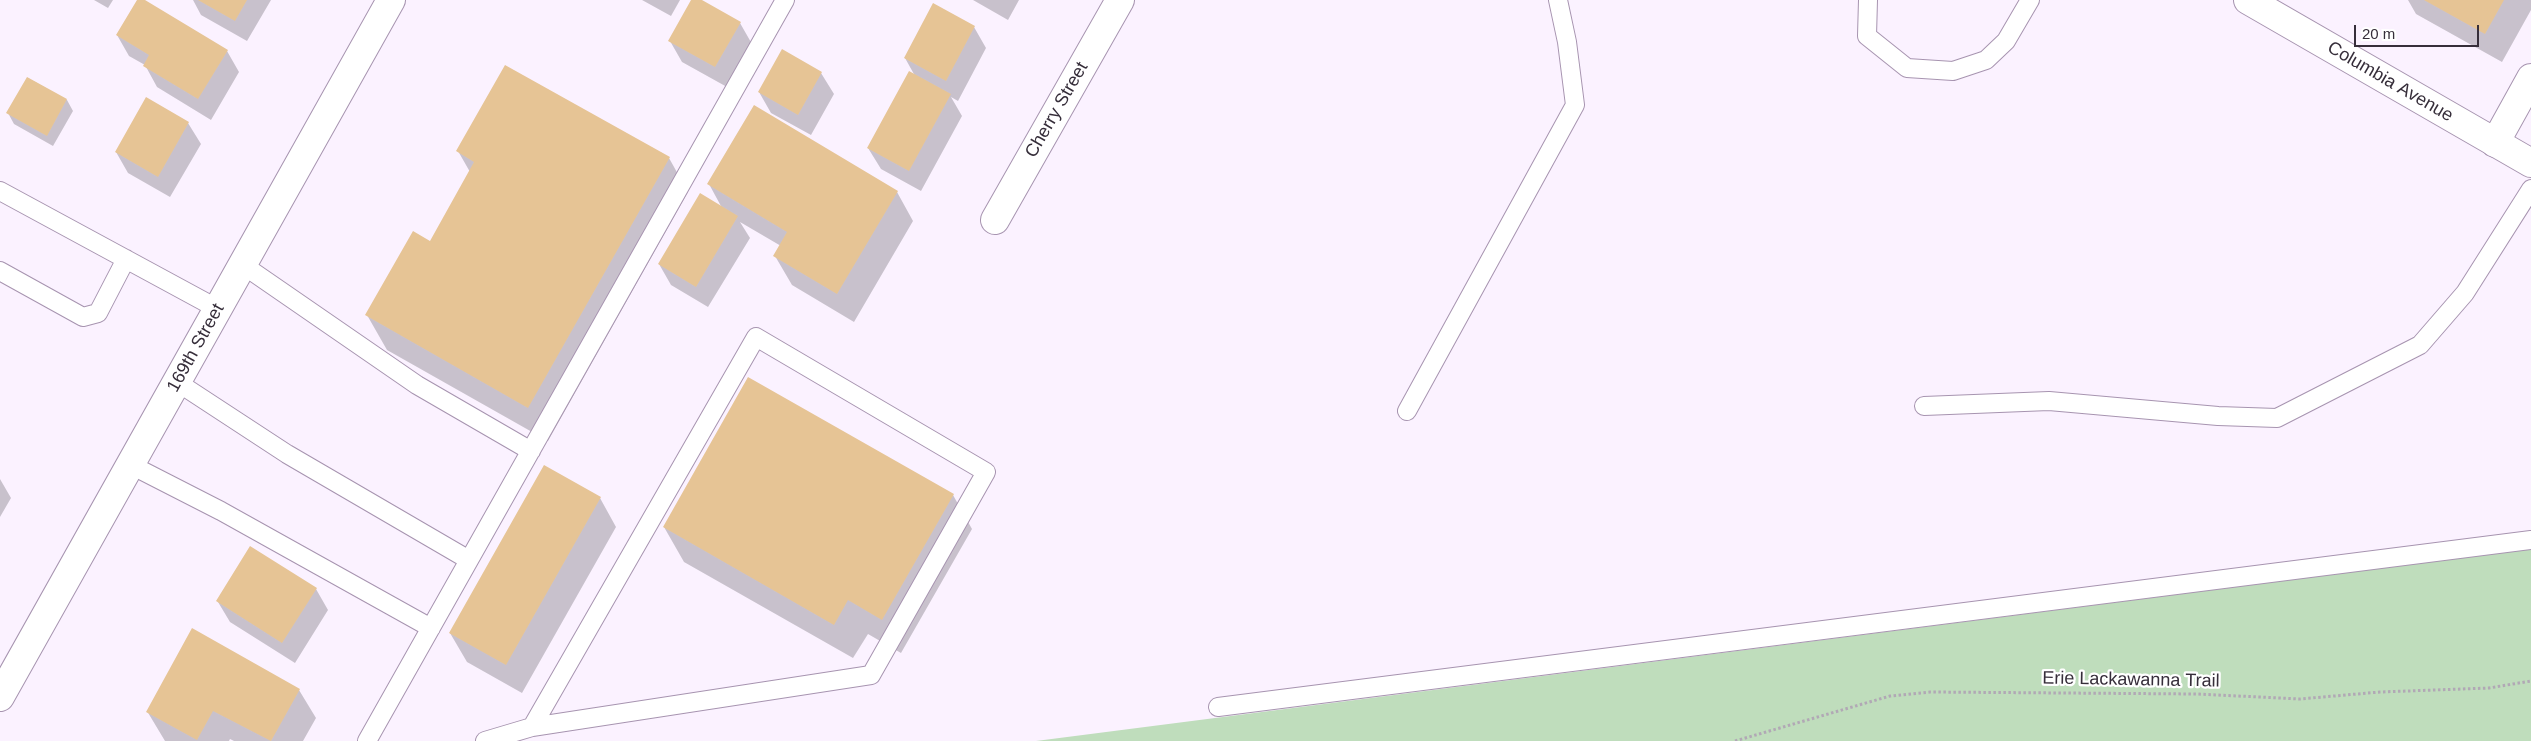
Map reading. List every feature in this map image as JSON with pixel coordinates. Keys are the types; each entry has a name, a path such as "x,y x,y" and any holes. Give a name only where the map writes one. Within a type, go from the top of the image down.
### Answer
{"street":[{"name":"169th Street","path":"0,697 392,0"},
{"name":"Cherry Street","path":"995,220 1120,0"},
{"name":"Columbia Avenue","path":"2248,0 2531,163"},
{"path":"2495,143 2531,78"}],"lane":[{"path":"367,741 785,0"},
{"path":"1407,411 1575,105 1567,42 1558,0"},
{"path":"1868,0 1867,36 1907,68 1952,71 1986,60 2006,42 2030,0"},
{"path":"1924,406 2050,401 2218,416 2277,418 2420,346 2465,293 2531,189"},
{"path":"0,191 218,309"},
{"path":"0,271 82,317 98,313 126,259"},
{"path":"243,265 417,385 531,451"},
{"path":"486,741 532,727 871,675 986,472 756,337 532,727"},
{"path":"177,382 295,459 469,560"},
{"path":"131,464 221,511 431,628"},
{"path":"1218,707 2531,540"}],"path":[{"name":"Erie Lackawanna Trail","path":"1736,741 1890,696 1930,692 2197,694 2300,699 2380,692 2489,688 2531,681"}],"green space":[{"path":"2531,549 2531,741 1036,741"}],"building":[{"path":"137,0 145,0 228,50 198,99 143,66 149,55 116,35"},
{"path":"198,0 247,0 235,21"},
{"path":"691,0 702,0 741,22 715,67 668,41"},
{"path":"2424,0 2504,0 2485,34"},
{"path":"933,3 975,26 946,81 904,58"},
{"path":"782,49 822,72 798,115 758,92"},
{"path":"505,65 670,157 528,408 365,315 413,231 430,241 474,162 456,151"},
{"path":"909,71 951,94 909,171 867,148"},
{"path":"27,77 67,99 47,136 6,113"},
{"path":"146,97 189,122 158,177 115,152"},
{"path":"754,105 898,191 837,294 773,256 787,232 707,184"},
{"path":"700,193 738,216 696,287 658,264"},
{"path":"748,377 954,494 882,620 848,600 834,625 663,527"},
{"path":"544,465 601,497 506,665 449,633"},
{"path":"250,546 317,588 282,643 216,601"},
{"path":"192,628 300,689 271,741 213,711 197,740 146,712"}]}
